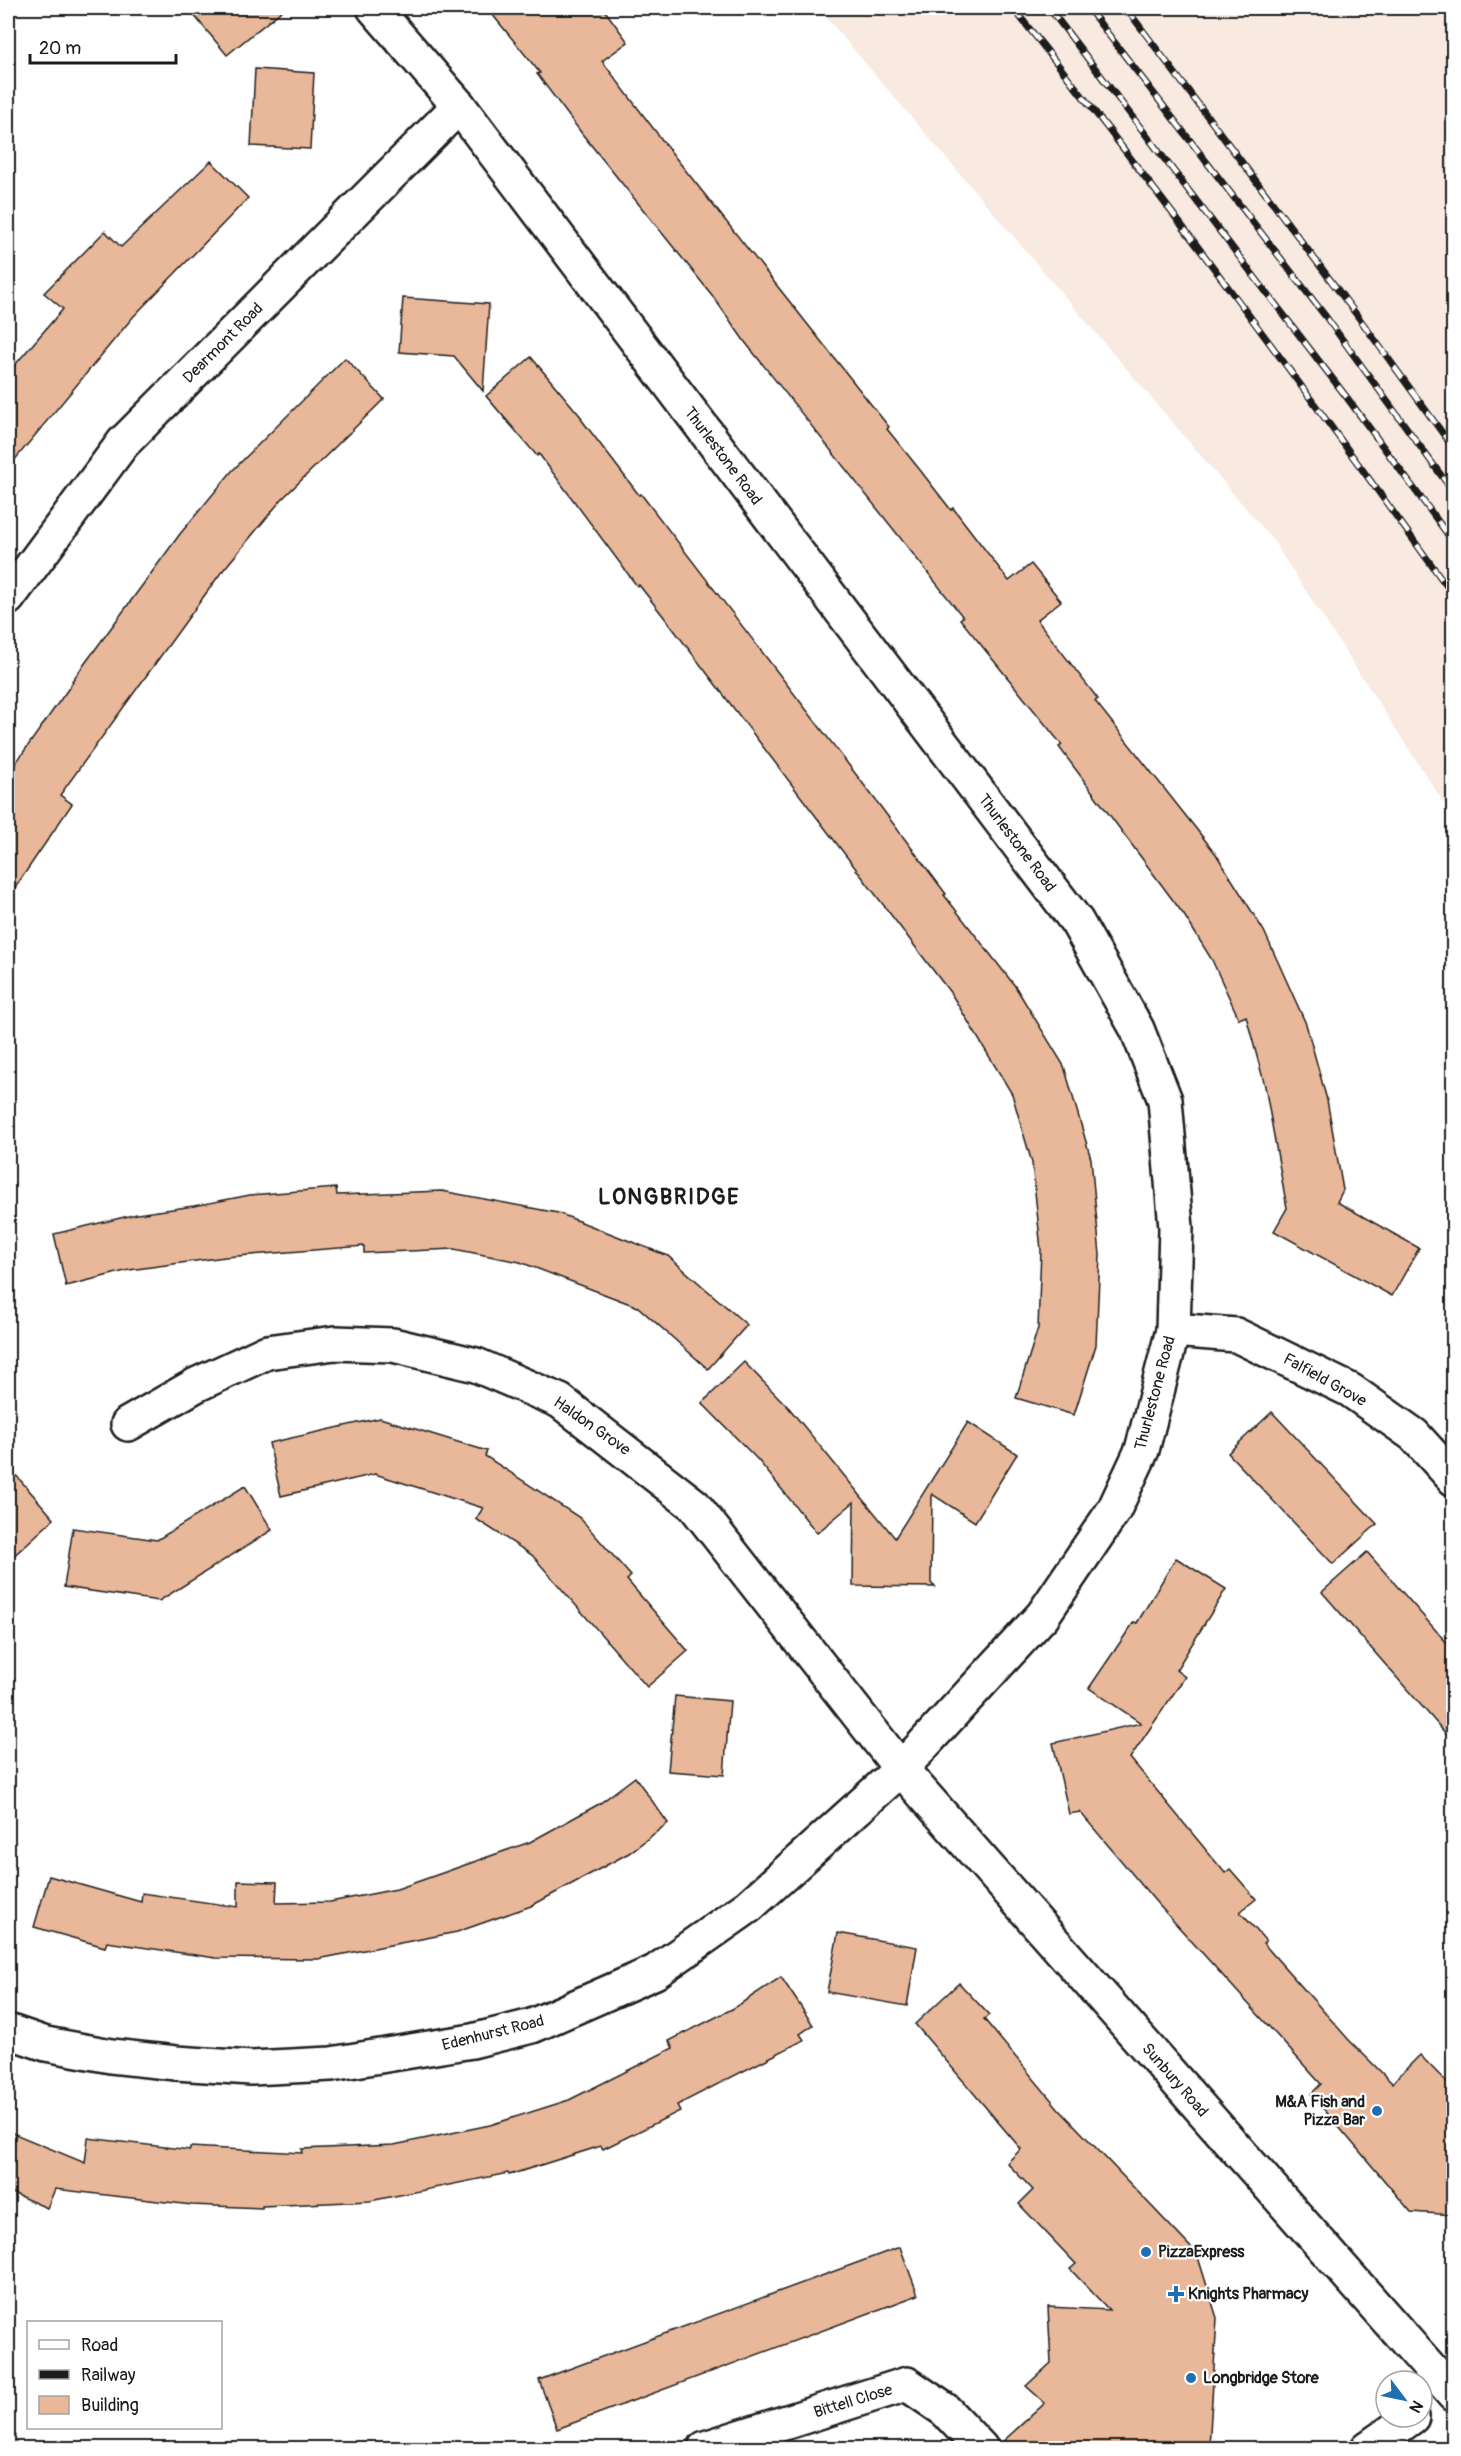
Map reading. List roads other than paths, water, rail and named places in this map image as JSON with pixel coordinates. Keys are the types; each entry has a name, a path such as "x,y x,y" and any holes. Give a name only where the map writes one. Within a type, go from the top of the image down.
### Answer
{"street":[{"name":"Thurlestone Road","path":"374,8 459,106 1077,922 1137,1029 1165,1100 1176,1228 1173,1330 1142,1450 1114,1510 1043,1615 901,1769"},
{"name":"Dearmont Road","path":"8,598 123,443 459,106"},
{"name":"Falfield Grove","path":"1173,1330 1236,1335 1350,1390 1414,1434 1454,1479"},
{"name":"Haldon Grove","path":"128,1424 196,1385 267,1352 335,1343 393,1346 476,1365 560,1401 628,1451 694,1505 901,1769"},
{"name":"Edenhurst Road","path":"8,2031 46,2044 111,2056 251,2068 342,2062 472,2041 532,2026 655,1972 749,1906 901,1769"},
{"name":"Sunbury Road","path":"901,1769 1452,2391"},
{"name":"Bittell Close","path":"705,2448 907,2384 945,2410 981,2448"},
{"path":"1434,2402 1452,2391"},
{"path":"1368,2448 1395,2429"}],"railway":[{"path":"1013,8 1182,226 1454,596"},
{"path":"1049,8 1348,399 1454,543"},
{"path":"1088,8 1326,317 1454,493"},
{"path":"1126,8 1359,318 1454,449"}],"place":[{"name":"M&A Fish and Pizza Bar","path":"1377,2111"},
{"name":"PizzaExpress","path":"1146,2252"},
{"name":"Knights Pharmacy","path":"1176,2294"},
{"name":"Longbridge Store","path":"1191,2378"}],"district":[{"name":"LONGBRIDGE","path":"669,1197"}]}
